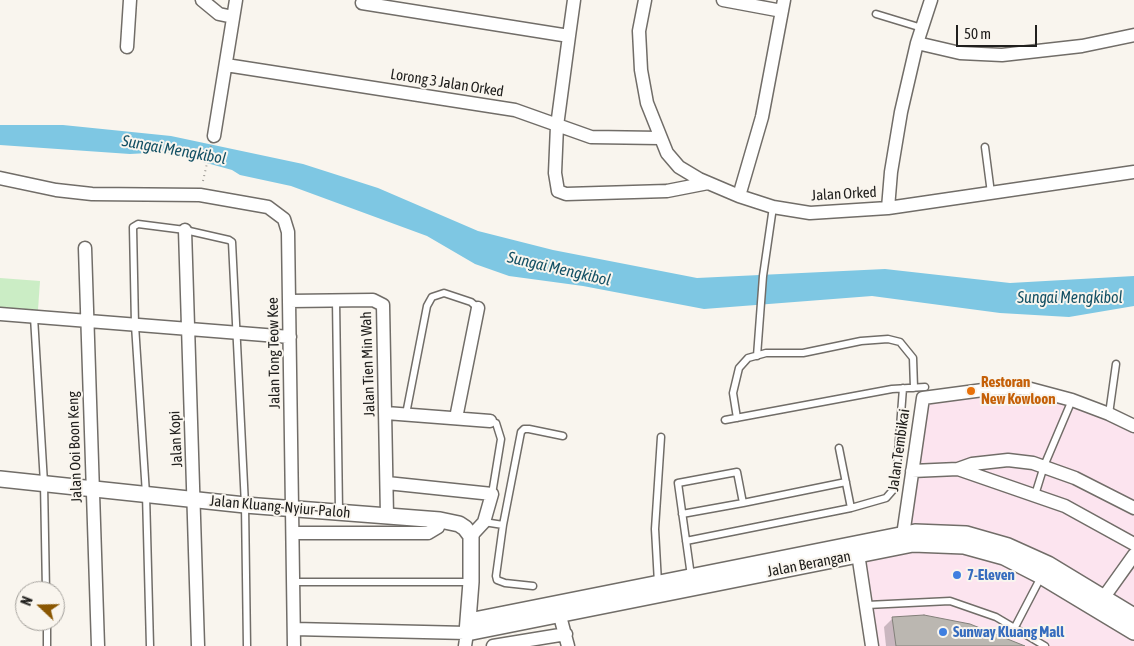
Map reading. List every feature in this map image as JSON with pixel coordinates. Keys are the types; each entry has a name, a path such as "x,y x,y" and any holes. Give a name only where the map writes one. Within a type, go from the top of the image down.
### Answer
{"street":[{"path":"127,47 130,0"},
{"path":"202,0 220,14 233,17"},
{"path":"214,136 236,0"},
{"path":"574,0 558,126 555,172 558,191 566,194 667,191 708,183"},
{"name":"Jalan Orked","path":"645,0 640,30 641,70 647,103 667,153 678,167 708,183 739,196 773,207 810,213 888,208 1134,172"},
{"path":"723,0 783,5 762,117 739,196"},
{"path":"888,208 900,112 917,43 931,0"},
{"path":"362,3 569,36"},
{"path":"917,43 960,52 1002,55 1082,46 1134,35"},
{"name":"Lorong 3 Jalan Orked","path":"226,64 515,110 591,137 660,138"},
{"name":"Jalan Tong Teow Kee","path":"0,178 56,190 130,195 200,195 268,207 284,220 288,232 294,646"},
{"path":"200,195 203,181"},
{"name":"Jalan Kopi","path":"184,230 195,500 198,646"},
{"name":"Jalan Ooi Boon Keng","path":"85,248 98,646"},
{"name":"Jalan Tien Min Wah","path":"289,301 373,300 383,305 386,516"},
{"path":"456,418 478,308"},
{"path":"0,314 290,337"},
{"name":"Jalan Tembikai","path":"902,540 923,398 998,388 1026,388 1072,400 1134,426"},
{"path":"386,413 490,421"},
{"path":"912,471 958,469 972,464 1008,460 1044,466 1075,478 1134,508"},
{"path":"958,469 1066,506 1134,544"},
{"name":"Jalan Kluang-Nyiur-Paloh","path":"0,478 245,505 440,520 459,524 471,536"},
{"path":"294,629 467,633 471,582 471,536 484,522 492,494 387,483"},
{"path":"293,532 428,533 438,527 440,520"},
{"name":"Jalan Berangan","path":"467,633 558,609 902,540 915,532 966,534 1008,546 1048,564 1134,616"},
{"name":"Jalan Berangan","path":"902,540 913,544 964,546 1004,557 1076,596 1134,632"},
{"path":"858,548 872,646"},
{"path":"1104,597 1134,555"},
{"path":"494,646 567,640 558,609"}],"lane":[{"path":"876,14 922,28"},
{"path":"985,147 991,193"},
{"path":"757,356 763,276 773,207"},
{"path":"150,646 146,494 135,325 133,227 138,224 184,230 232,242 245,505 247,646"},
{"path":"406,414 427,306 432,297 444,293 471,302 478,308"},
{"path":"336,300 339,513"},
{"path":"34,317 44,483 46,581"},
{"path":"737,418 732,393 734,380 739,368 748,358 757,356 803,353 861,341 888,339 900,342 913,358 914,388"},
{"path":"1109,414 1116,364"},
{"path":"725,420 904,388 925,387"},
{"path":"686,541 851,508 886,498 893,490 896,480 904,388"},
{"path":"1036,495 1044,466 1072,400"},
{"path":"490,421 496,423 501,439 492,494"},
{"path":"533,586 505,583 497,580 496,576 520,432 524,429 529,429 563,436"},
{"path":"658,588 655,529 660,437"},
{"path":"840,448 851,508"},
{"path":"691,582 678,483 737,472 743,503"},
{"path":"682,514 846,482"},
{"path":"484,522 503,525"},
{"path":"1015,627 1041,576"},
{"path":"293,582 471,582"},
{"path":"867,605 950,601 996,617 1045,646"},
{"path":"46,631 47,646"}],"path":[{"path":"203,181 214,136"}],"shaded area":[{"path":"997,384 1134,421 1134,608 1050,556 1012,540 967,527 900,526 920,394"},
{"path":"912,549 962,553 1003,563 1032,578 1134,639 1134,646 867,646 854,560"}],"green space":[{"path":"0,278 40,281 38,310 0,307"}],"water":[{"name":"Sungai Mengkibol","path":"0,125 63,125 171,136 303,164 378,188 478,231 553,250 697,278 885,269 1010,283 1134,276 1134,306 1069,317 1000,313 872,296 704,309 583,286 509,276 475,264 427,236 291,186 240,175 232,170 167,152 130,154 0,145"}],"building":[{"name":"Sunway Kluang Mall","path":"924,615 970,624 1025,646 896,646 892,617"}],"place":[{"name":"Restoran New Kowloon","path":"971,391"},
{"name":"7-Eleven","path":"957,575"},
{"name":"Sunway Kluang Mall","path":"943,632"}]}
